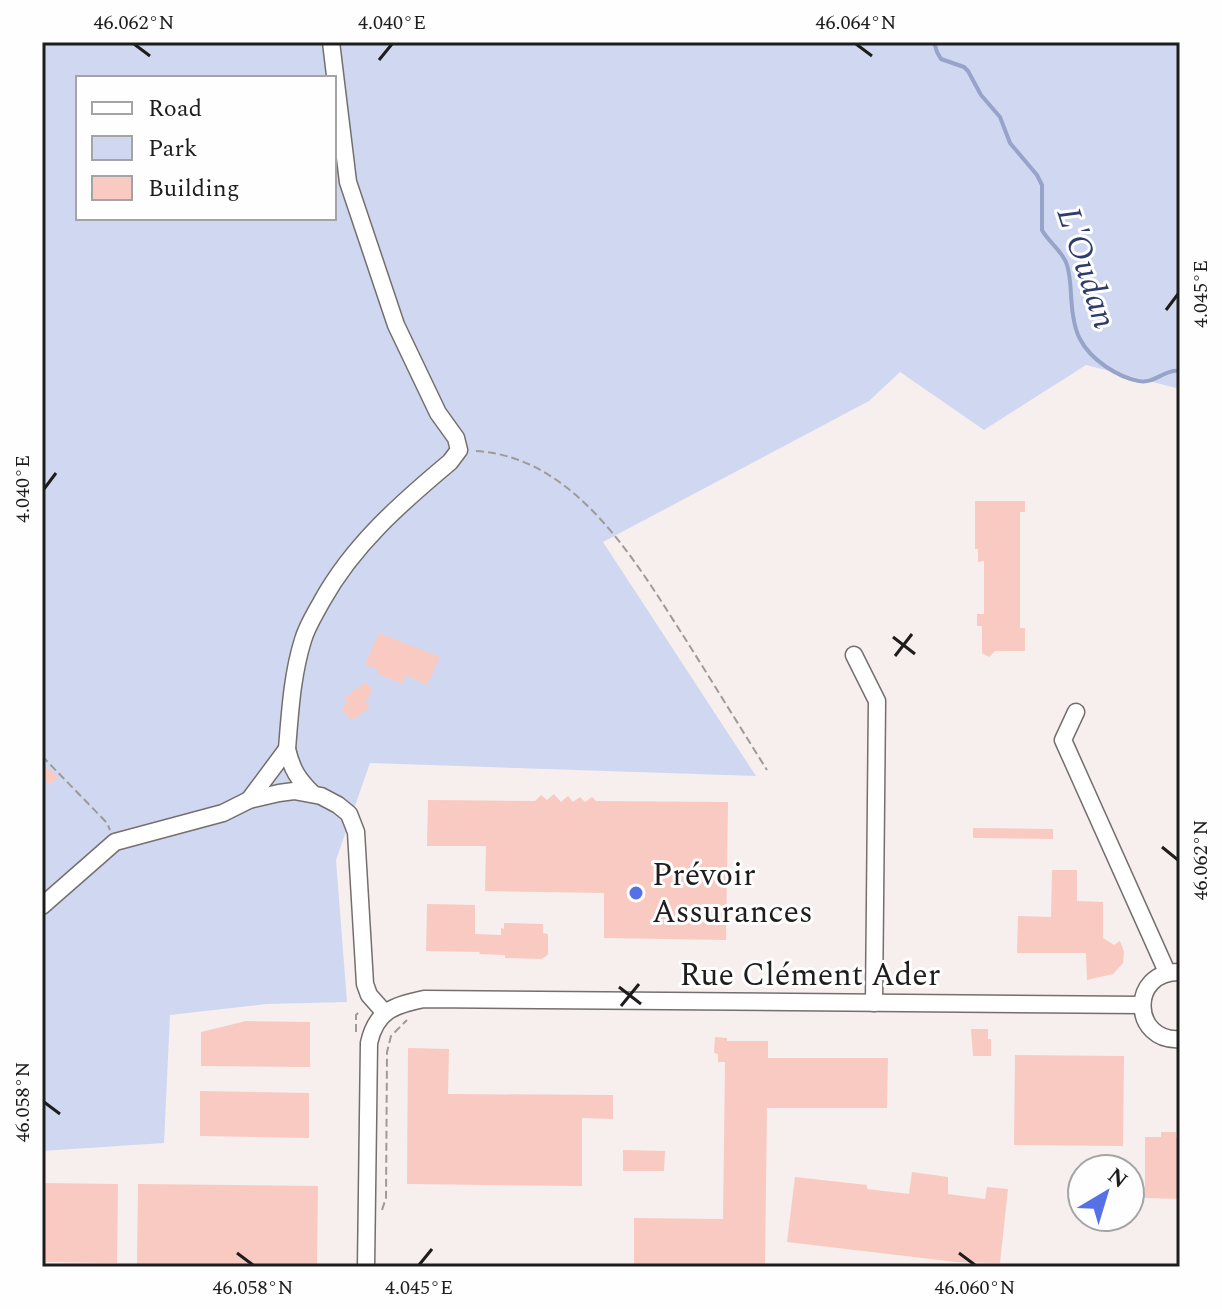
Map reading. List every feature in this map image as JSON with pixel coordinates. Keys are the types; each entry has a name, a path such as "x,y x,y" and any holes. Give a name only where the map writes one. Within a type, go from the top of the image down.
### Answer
{"street":[{"path":"331,42 335,76"},
{"path":"313,794 298,778 287,749 291,699 302,640 332,583 374,529 450,462 459,450 456,438 438,413 396,325 348,182 336,83"},
{"path":"854,655 877,701 874,1003"},
{"path":"1076,712 1063,740 1174,972 1159,975 1147,987 1143,1014 1155,1033 1180,1039"},
{"path":"249,800 287,749"},
{"path":"42,906 115,842 223,813 249,800 294,791 321,796 349,814 356,832 365,984 383,1015 369,1043 366,1267"},
{"name":"Rue Clément Ader","path":"383,1015 393,1007 424,999 1142,1005"}],"path":[{"path":"459,450 491,452 522,460 555,480 598,516 638,566 767,770"},
{"path":"42,756 107,823 115,842"},
{"path":"356,1040 356,1015 360,1009 383,1015"},
{"path":"367,1221 382,1210 386,1198 387,1052 391,1036 410,1018"}],"green space":[{"path":"42,42 1180,42 1180,389 1086,365 984,430 900,372 869,401 603,542 756,776 370,763 336,860 347,1002 266,1004 170,1015 164,1143 42,1151"}],"building":[{"path":"975,501 1025,501 1025,512 1020,512 1020,628 1025,628 1025,651 995,651 989,657 982,653 982,626 977,626 977,614 984,614 984,561 978,562 978,549 975,549"},
{"path":"379,633 440,657 427,685 406,675 402,684 376,673 379,670 365,664"},
{"path":"365,682 373,691 365,701 370,707 351,721 341,708 348,703 344,698"},
{"path":"42,763 58,777 50,785 42,776"},
{"path":"554,794 561,802 568,796 573,802 580,797 585,802 592,797 596,801 728,802 726,940 604,938 604,893 485,891 486,846 427,846 428,800 535,801 541,795 547,800"},
{"path":"973,828 1053,829 1053,839 973,838"},
{"path":"1052,870 1077,870 1077,901 1103,902 1103,938 1114,945 1120,941 1124,952 1123,963 1113,974 1087,980 1086,953 1017,953 1018,916 1051,917"},
{"path":"427,904 475,905 475,934 501,935 504,923 543,924 543,933 548,934 548,954 541,959 505,958 505,955 480,952 426,951"},
{"path":"246,1021 310,1022 310,1067 201,1066 201,1032"},
{"path":"971,1029 988,1029 991,1056 973,1056"},
{"path":"715,1037 727,1038 727,1041 768,1041 768,1058 888,1058 887,1108 767,1108 765,1267 634,1267 634,1218 723,1219 725,1062 718,1062 718,1054 714,1053"},
{"path":"408,1048 449,1049 448,1094 613,1095 613,1119 582,1118 582,1186 407,1184"},
{"path":"1015,1055 1124,1056 1123,1146 1014,1145"},
{"path":"200,1091 309,1093 309,1138 200,1136"},
{"path":"1161,1132 1176,1132 1176,1137 1180,1137 1180,1199 1146,1198 1145,1137 1161,1137"},
{"path":"623,1150 665,1151 664,1171 623,1171"},
{"path":"912,1172 948,1177 948,1194 985,1199 987,1187 1008,1189 1000,1263 956,1262 787,1242 795,1177 867,1185 867,1189 909,1194"},
{"path":"42,1183 118,1184 117,1263 42,1262"},
{"path":"138,1184 318,1186 317,1266 137,1264"}],"waterway":[{"name":"L'Oudan","path":"934,42 941,59 968,71 981,95 1000,117 1010,143 1037,175 1042,185 1042,230 1067,265 1075,324 1090,353 1122,376 1139,381 1180,371"}],"place":[{"name":"Prévoir Assurances","path":"636,893"}]}
